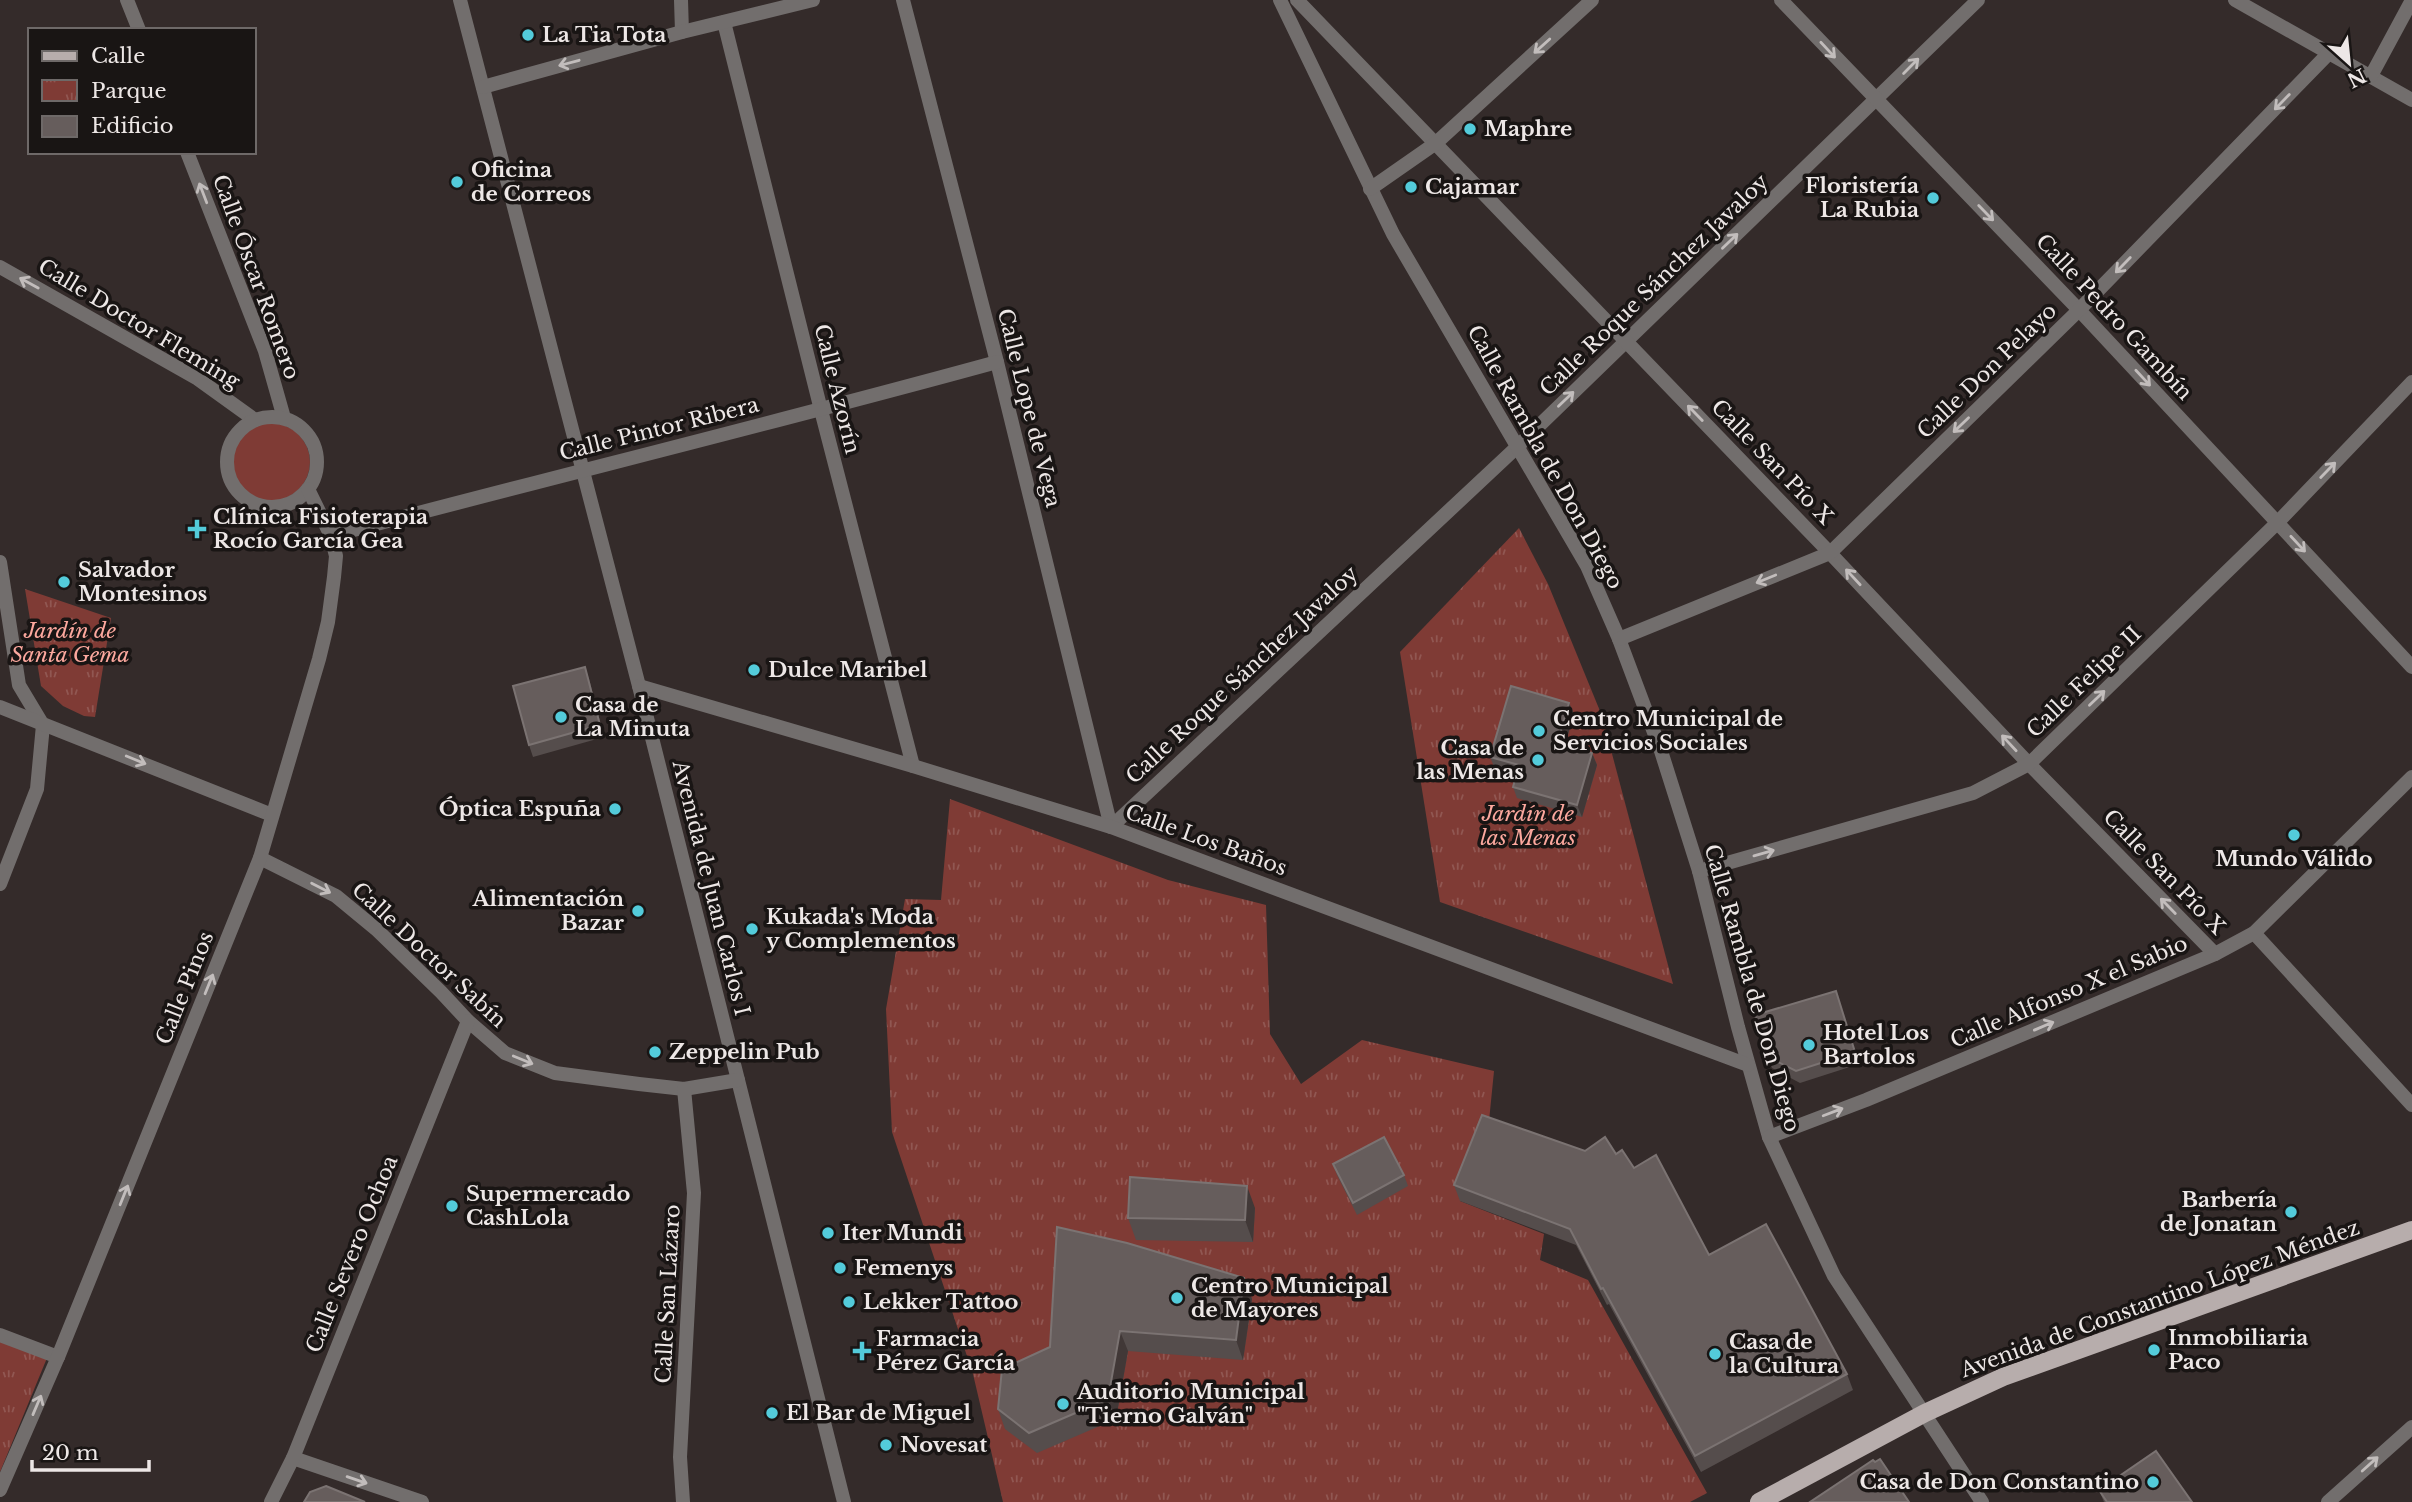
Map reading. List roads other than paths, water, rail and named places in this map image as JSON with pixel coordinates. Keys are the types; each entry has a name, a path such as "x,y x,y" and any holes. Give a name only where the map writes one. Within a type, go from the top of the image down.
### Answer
{"main road":[{"name":"Avenida de Constantino López Méndez","path":"1759,1502 1925,1413 2003,1377 2412,1230"}],"street":[{"path":"127,0 138,28"},
{"name":"Avenida de Juan Carlos I","path":"460,0 639,686 844,1502"},
{"path":"681,0 682,32"},
{"path":"483,87 682,32 813,0"},
{"name":"Calle Lope de Vega","path":"903,0 997,362 1111,827"},
{"name":"Calle Rambla de Don Diego","path":"1280,0 1393,234 1587,566 1619,639 1661,751 1699,871 1769,1137 1834,1276 1982,1502"},
{"name":"Calle San Pío X","path":"1297,0 1830,553 2029,764 2216,954"},
{"path":"1370,188 1436,143 1592,0"},
{"name":"Calle Pedro Gambín","path":"1781,0 2079,310 2412,667"},
{"name":"Calle Roque Sánchez Javaloy","path":"1111,827 1517,447 1978,0"},
{"path":"2235,0 2412,100"},
{"path":"2371,76 2412,0"},
{"name":"Calle Azorín","path":"724,22 913,766"},
{"name":"Calle Don Pelayo","path":"1619,639 1830,553 2079,310 2329,53"},
{"name":"Calle Óscar Romero","path":"188,154 265,351 284,418"},
{"name":"Calle Doctor Fleming","path":"0,267 198,379 255,420"},
{"name":"Calle Pintor Ribera","path":"331,536 997,362"},
{"name":"Calle Felipe II","path":"1699,871 1973,793 2029,764 2278,522 2412,382"},
{"path":"269,416 284,418 297,424 308,434 315,447 316,476 298,499 284,506 254,504 241,496 232,484 227,469 227,454 232,439 242,428 255,420 269,416"},
{"name":"Calle Pinos","path":"0,1490 58,1357 260,858 328,622 336,556 331,536 308,489"},
{"path":"0,562 19,685 43,725 37,789 0,884"},
{"name":"Calle Los Baños","path":"639,686 1111,827 1748,1065"},
{"path":"0,707 272,815"},
{"name":"Calle Alfonso X el Sabio","path":"1769,1137 1866,1100 2216,954 2254,933 2412,777"},
{"name":"Calle Doctor Sabín","path":"260,858 336,896 376,929 442,992 468,1021 505,1053 555,1073 684,1089 738,1080"},
{"name":"Calle San Pío X","path":"2254,933 2412,1105"},
{"name":"Calle Severo Ochoa","path":"271,1502 293,1458 468,1021"},
{"name":"Calle San Lázaro","path":"682,1502 680,1457 694,1193 684,1089"},
{"path":"0,1335 58,1357"},
{"path":"2328,1502 2412,1427"},
{"path":"293,1458 422,1502"}],"place":[{"name":"La Tia Tota","path":"528,35"},
{"name":"Maphre","path":"1470,129"},
{"name":"Oficina de Correos","path":"457,182"},
{"name":"Cajamar","path":"1411,187"},
{"name":"Floristería La Rubia","path":"1933,198"},
{"name":"Clínica Fisioterapia Rocío García Gea","path":"197,529"},
{"name":"Salvador Montesinos","path":"64,582"},
{"name":"Dulce Maribel","path":"754,670"},
{"name":"Casa de La Minuta","path":"561,717"},
{"name":"Centro Municipal de Servicios Sociales","path":"1539,731"},
{"name":"Casa de las Menas","path":"1538,760"},
{"name":"Óptica Espuña","path":"615,809"},
{"name":"Mundo Válido","path":"2294,835"},
{"name":"Alimentación Bazar","path":"638,911"},
{"name":"Kukada's Moda y Complementos","path":"752,929"},
{"name":"Hotel Los Bartolos","path":"1809,1045"},
{"name":"Zeppelin Pub","path":"655,1052"},
{"name":"Supermercado CashLola","path":"452,1206"},
{"name":"Barbería de Jonatan","path":"2291,1212"},
{"name":"Iter Mundi","path":"828,1233"},
{"name":"Femenys","path":"840,1268"},
{"name":"Centro Municipal de Mayores","path":"1177,1298"},
{"name":"Lekker Tattoo","path":"849,1302"},
{"name":"Inmobiliaria Paco","path":"2154,1350"},
{"name":"Farmacia Pérez García","path":"862,1351"},
{"name":"Casa de la Cultura","path":"1715,1354"},
{"name":"Auditorio Municipal \"Tierno Galván\"","path":"1063,1404"},
{"name":"El Bar de Miguel","path":"772,1413"},
{"name":"Novesat","path":"886,1445"},
{"name":"Casa de Don Constantino","path":"2153,1482"}],"park label":[{"name":"Jardín de Santa Gema","path":"70,643"},
{"name":"Jardín de las Menas","path":"1528,826"}]}
